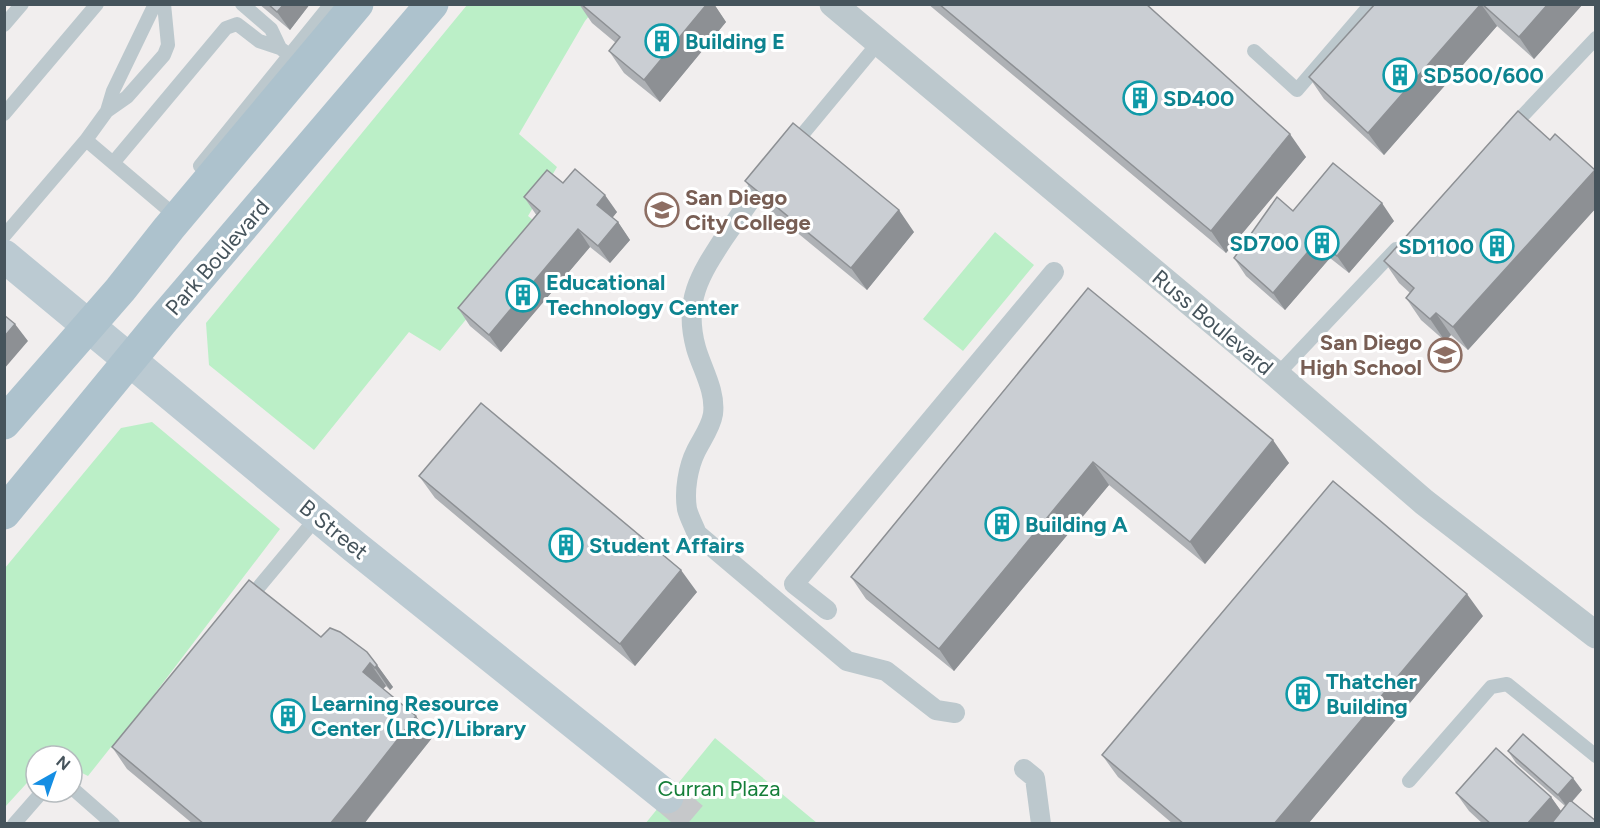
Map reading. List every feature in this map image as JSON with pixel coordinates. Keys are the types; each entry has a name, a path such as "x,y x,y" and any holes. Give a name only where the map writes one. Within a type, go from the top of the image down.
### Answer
{"main road":[{"path":"4,423 88,326 182,196 291,57 357,4"},
{"name":"Park Boulevard","path":"4,513 130,360 432,4"},
{"name":"B Street","path":"4,256 318,516 667,797"}],"street":[{"name":"Russ Boulevard","path":"834,4 1277,375 1424,502 1596,635"},
{"path":"761,184 704,268 697,283 692,305 691,326 696,349 713,399 713,415 689,470 686,489 687,509 697,534 848,661 886,670 936,710 955,712"},
{"path":"827,610 795,584 1054,272"},
{"path":"1024,769 1035,778 1041,824"}],"lane":[{"path":"4,25 22,4"},
{"path":"4,114 97,4"},
{"path":"107,111 113,91 155,4"},
{"path":"4,236 86,140 107,111 127,97 164,55 168,45 164,4"},
{"path":"242,4 271,29 291,57"},
{"path":"291,57 331,4"},
{"path":"1254,51 1297,90 1371,4"},
{"path":"113,163 226,28 237,24 259,41 291,57"},
{"path":"1499,141 1596,38"},
{"path":"780,161 879,42"},
{"path":"86,140 113,163 182,196"},
{"path":"1277,375 1402,243"},
{"path":"240,609 318,516"},
{"path":"1409,781 1491,687 1507,684 1596,756"},
{"path":"84,799 113,824"},
{"path":"14,824 32,804"}],"green space":[{"path":"467,5 598,5 585,21 519,134 557,167 528,216 542,227 440,351 409,332 314,450 209,365 206,323"},
{"path":"995,232 1034,265 963,351 923,319"},
{"path":"152,422 280,529 156,692 130,762 111,747 88,776 84,774 84,744 24,744 24,786 5,807 5,568 121,428"},
{"name":"Curran Plaza","path":"715,738 817,823 645,824"}],"building":[{"path":"268,4 284,4 277,12"},
{"path":"581,4 707,4 644,80 609,51 620,37"},
{"name":"SD400","path":"939,4 1146,4 1290,134 1211,231"},
{"path":"1375,4 1481,4 1368,133 1309,77"},
{"path":"1482,4 1548,4 1519,37"},
{"name":"SD1100","path":"1518,111 1550,140 1555,134 1595,170 1453,327 1436,313 1430,319 1406,298 1414,288 1384,261"},
{"path":"793,123 899,210 851,268 745,181"},
{"name":"SD700","path":"1333,163 1382,203 1337,256 1318,240 1273,293 1234,258 1277,197 1293,211"},
{"path":"575,169 605,195 597,205 618,222 598,246 578,229 489,335 458,308 540,211 524,197 547,170 563,183"},
{"name":"Building A","path":"1088,288 1273,440 1190,542 1093,462 939,649 851,577"},
{"path":"4,315 15,324 4,337"},
{"name":"Student Affairs","path":"481,403 681,570 620,644 419,476"},
{"name":"Thatcher Building","path":"1333,481 1467,594 1274,824 1184,824 1102,755"},
{"name":"Learning Resource Center (LRC)/Library","path":"249,580 321,637 330,628 340,632 367,652 377,665 375,668 370,663 363,672 416,716 330,824 204,824 112,747"},
{"path":"1523,734 1573,778 1558,795 1508,751"},
{"path":"1496,748 1551,797 1527,824 1491,824 1456,793"},
{"path":"1570,800 1596,821 1596,824 1551,824"}],"tunnel":[{"path":"667,797 699,824"}],"place":[{"name":"Building E","path":"662,41"},
{"name":"SD500/600","path":"1400,75"},
{"name":"SD400","path":"1140,98"},
{"name":"San Diego City College","path":"662,210"},
{"name":"SD700","path":"1322,243"},
{"name":"SD1100","path":"1497,246"},
{"name":"Educational Technology Center","path":"523,295"},
{"name":"San Diego High School","path":"1445,355"},
{"name":"Building A","path":"1002,524"},
{"name":"Student Affairs","path":"566,545"},
{"name":"Thatcher Building","path":"1303,694"},
{"name":"Learning Resource Center (LRC)/Library","path":"288,716"}]}
